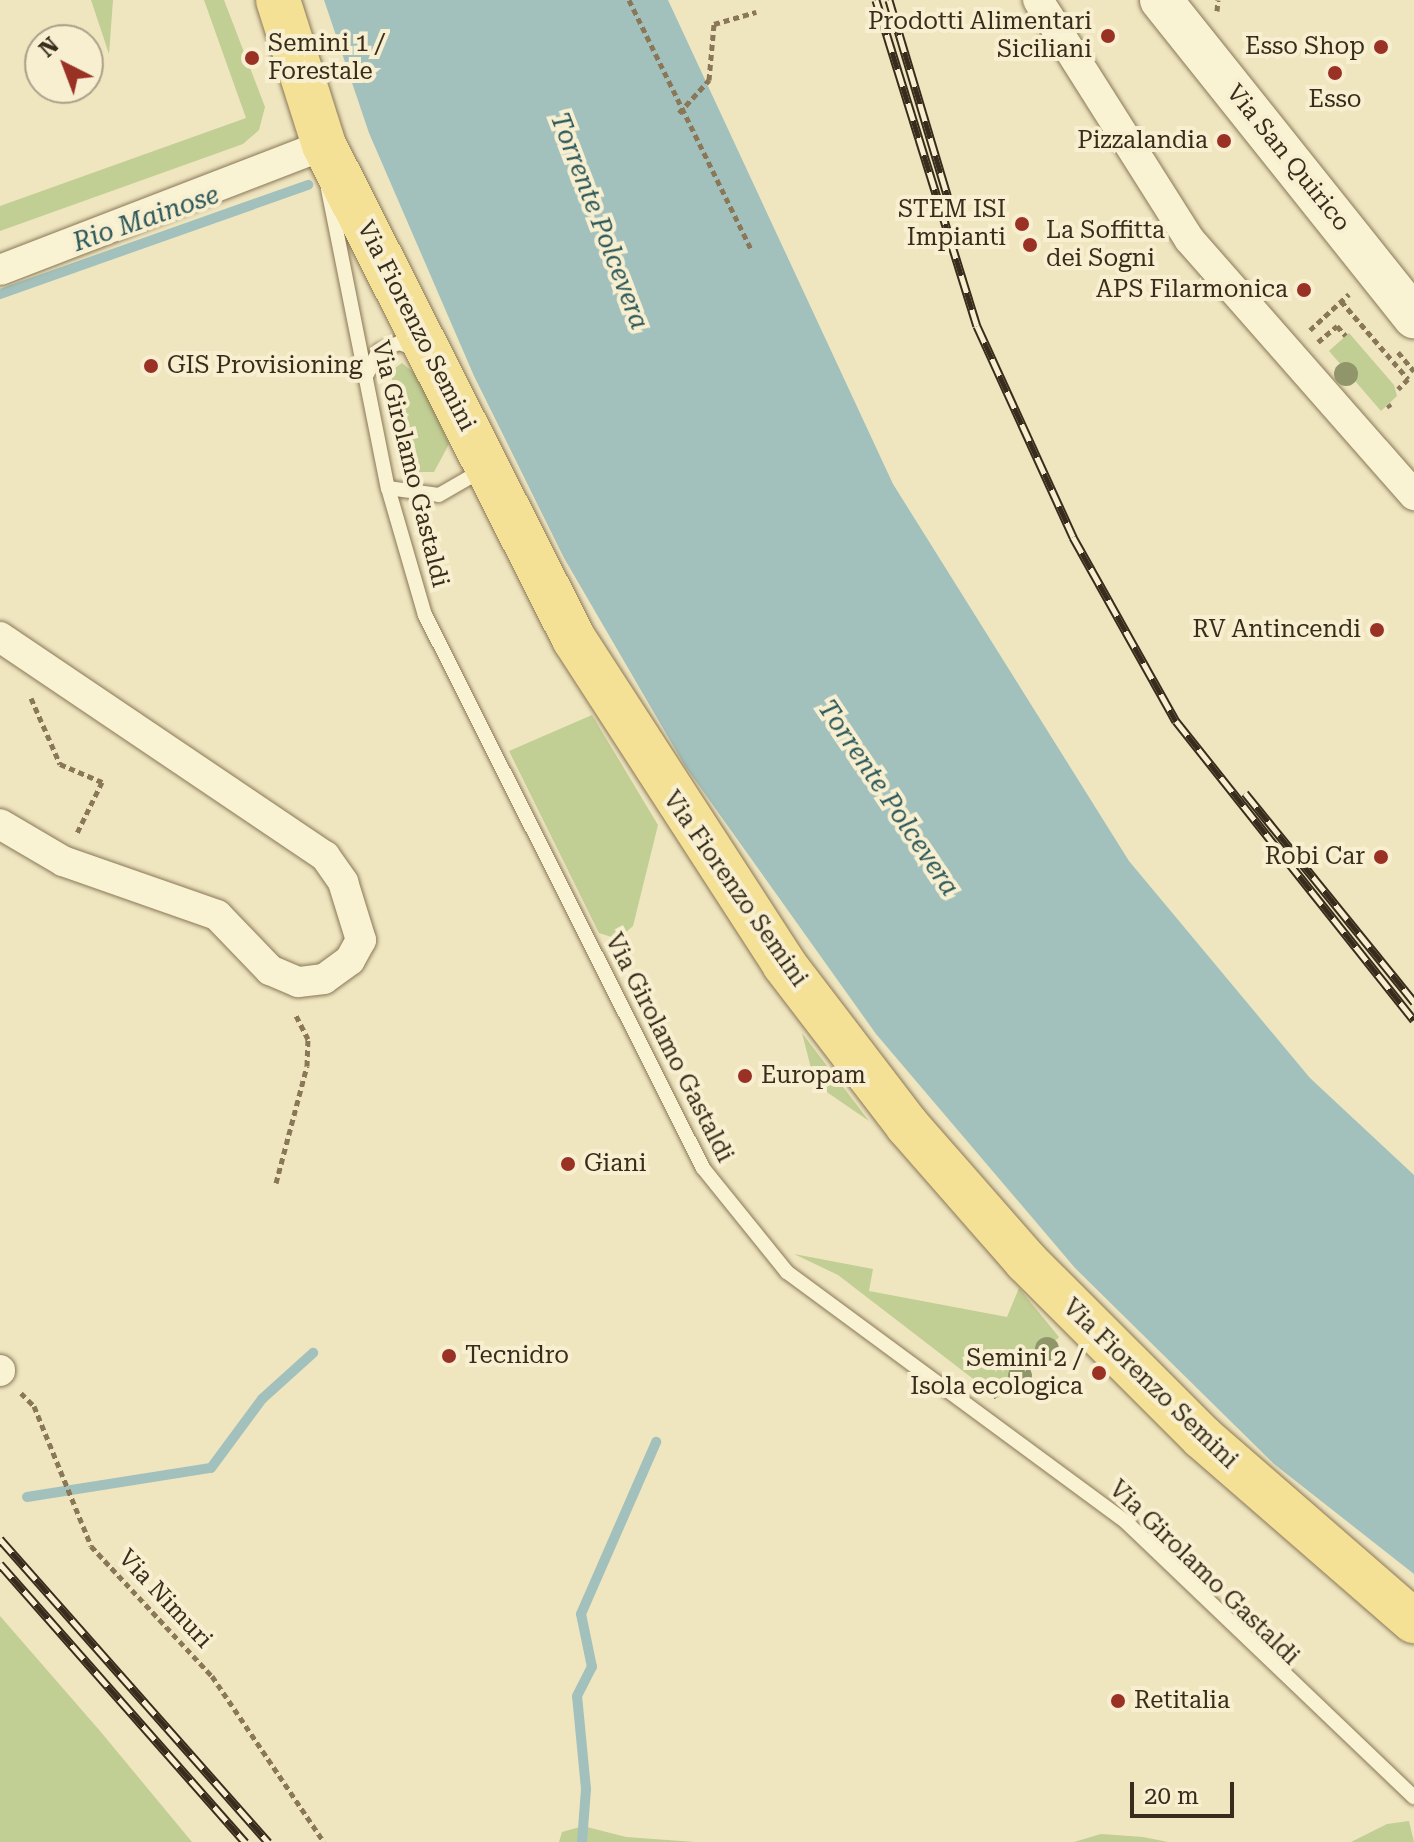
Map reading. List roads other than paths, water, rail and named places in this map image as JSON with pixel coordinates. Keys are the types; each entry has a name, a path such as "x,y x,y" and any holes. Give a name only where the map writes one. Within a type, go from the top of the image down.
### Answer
{"main road":[{"name":"Via Fiorenzo Semini","path":"278,0 324,145 574,639 688,824 907,1125 1026,1261 1202,1437 1414,1621"},
{"name":"Via San Quirico","path":"1161,0 1414,317"}],"street":[{"path":"1038,0 1189,239 1409,486"},
{"path":"0,270 324,145"},
{"path":"0,637 325,856 343,882 361,940 350,960 324,979 298,982 270,970 217,915 63,861 0,824"}],"lane":[{"name":"Via Girolamo Gastaldi","path":"324,145 365,378 388,488 425,615 703,1168 787,1272 1127,1523 1414,1797"},
{"path":"365,378 379,351 399,343 428,352"},
{"path":"388,488 439,495 488,467"}],"water":[{"name":"Torrente Polcevera","path":"324,0 668,0 893,484 1129,861 1310,1078 1414,1175 1414,1574 1274,1464 1075,1268 876,1034 685,766 564,558 474,376 369,133"}],"waterway":[{"name":"Rio Mainose","path":"0,294 308,185"},
{"path":"27,1497 211,1468 262,1399 313,1353"},
{"path":"582,1842 586,1789 577,1696 592,1667 581,1614 656,1442"}],"railway":[{"path":"876,0 977,326 1073,537 1176,721 1414,1020"},
{"path":"889,0 952,211"},
{"path":"1245,793 1414,1002"},
{"path":"0,1539 268,1842"},
{"path":"0,1564 245,1842"}],"place":[{"name":"Prodotti Alimentari Siciliani","path":"1108,36"},
{"name":"Esso Shop","path":"1381,47"},
{"name":"Semini 1 / Forestale","path":"252,58"},
{"name":"Esso","path":"1335,73"},
{"name":"Pizzalandia","path":"1224,141"},
{"name":"STEM ISI Impianti","path":"1022,224"},
{"name":"La Soffitta dei Sogni","path":"1030,245"},
{"name":"APS Filarmonica","path":"1304,290"},
{"name":"GIS Provisioning","path":"151,366"},
{"name":"RV Antincendi","path":"1377,630"},
{"name":"Robi Car","path":"1381,857"},
{"name":"Europam","path":"745,1076"},
{"name":"Giani","path":"568,1164"},
{"name":"Tecnidro","path":"449,1356"},
{"name":"Semini 2 / Isola ecologica","path":"1099,1373"},
{"name":"Retitalia","path":"1118,1701"}]}
